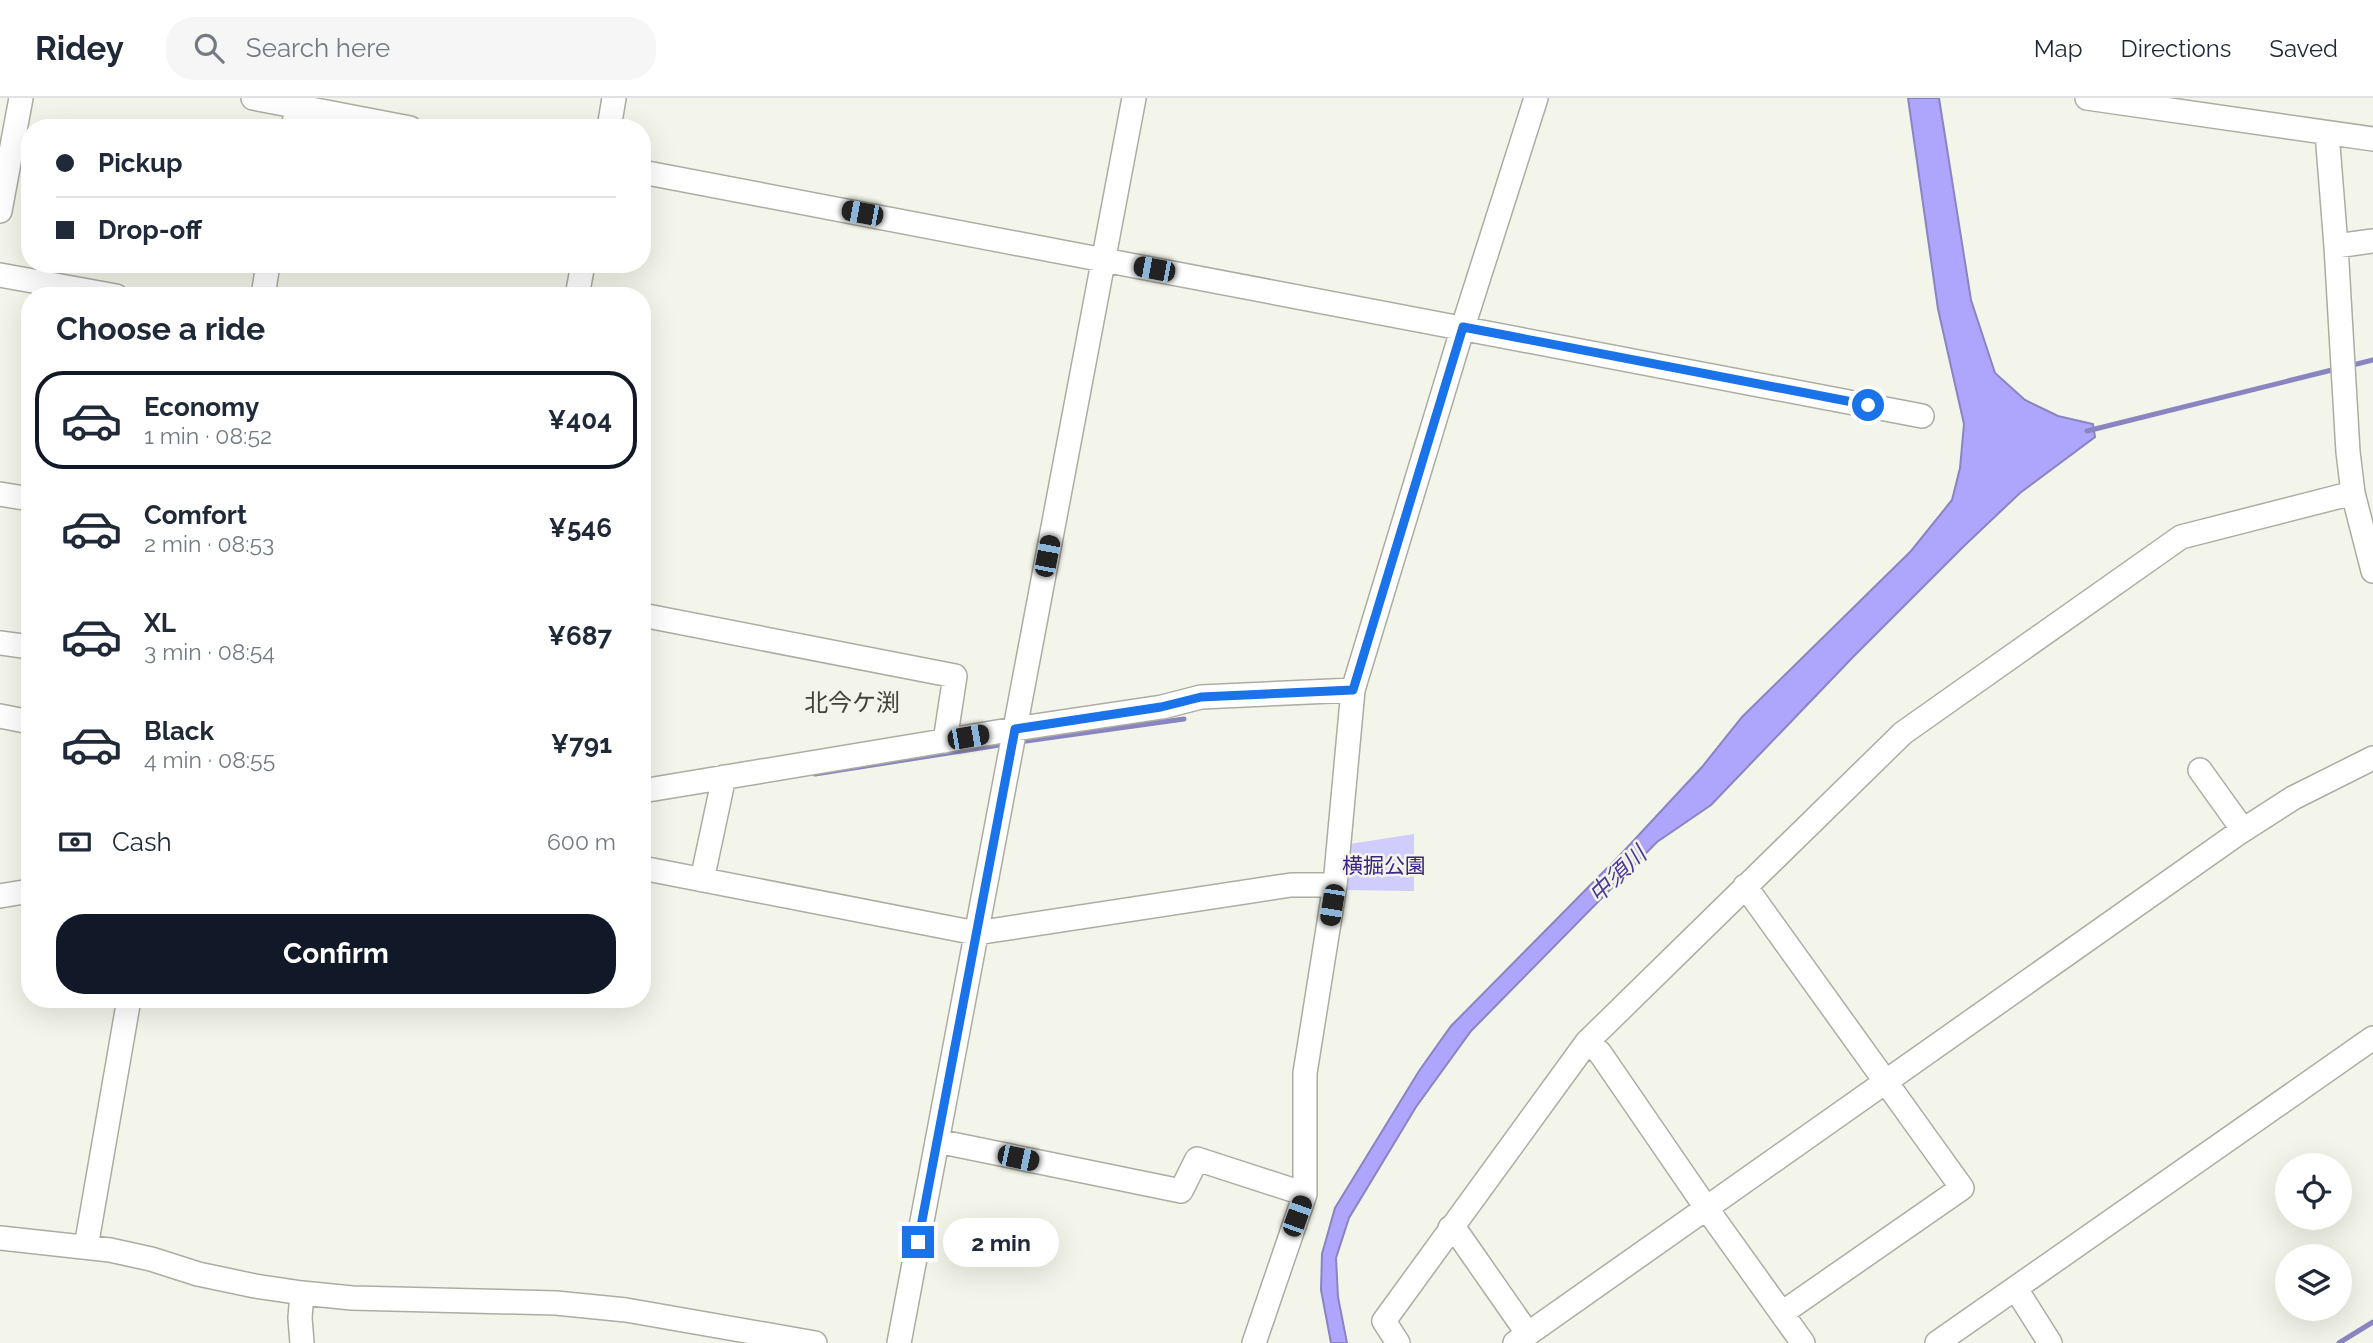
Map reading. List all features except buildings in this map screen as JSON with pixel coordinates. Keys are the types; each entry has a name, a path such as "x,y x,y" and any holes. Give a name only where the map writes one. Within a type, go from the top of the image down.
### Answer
{"street":[{"path":"0,211 21,98"},
{"path":"253,98 297,111 350,119"},
{"path":"610,119 614,98"},
{"path":"899,1343 1134,98"},
{"path":"1254,1343 1305,1194 1305,1073 1335,885 1353,690 1463,327 1536,98"},
{"path":"2087,98 2200,106 2327,133 2373,139"},
{"path":"2327,133 2348,453 2353,493 2367,526 2373,571"},
{"path":"651,174 1922,416"},
{"path":"2336,246 2373,241"},
{"path":"0,275 66,287"},
{"path":"1398,1343 1384,1321 1587,1042 1903,733 2181,537 2353,493"},
{"path":"0,494 21,498"},
{"path":"651,617 955,676 945,741"},
{"path":"0,643 21,646"},
{"path":"651,789 1161,707 1201,697 1353,690"},
{"path":"0,716 21,720"},
{"path":"1450,1228 1459,1236 1522,1338 2243,830 2293,798 2373,758"},
{"path":"2200,770 2243,830"},
{"path":"702,880 724,777"},
{"path":"651,870 976,933 1292,885 1335,885"},
{"path":"1745,886 1962,1188 1782,1313"},
{"path":"0,896 21,892"},
{"path":"86,1247 127,1008"},
{"path":"1937,1343 2373,1038"},
{"path":"1587,1042 1600,1053 1803,1343"},
{"path":"937,1142 1181,1191 1197,1159 1305,1194"},
{"path":"0,1238 86,1247 151,1259 198,1274 302,1293 352,1298 556,1303 626,1310 712,1334 815,1343"},
{"path":"2016,1289 2050,1343"},
{"path":"302,1293 302,1343"}],"green space":[{"name":"横掘公園","path":"1414,834 1414,891 1341,890 1343,845"}],"water":[{"name":"中須川","path":"1908,98 1939,98 1971,300 1995,373 2025,400 2058,416 2093,424 2095,437 2020,493 1964,546 1711,805 1657,842 1471,1031 1416,1107 1349,1218 1336,1258 1338,1297 1347,1343 1331,1343 1321,1290 1322,1254 1335,1208 1419,1071 1451,1026 1623,852 1702,767 1742,717 1911,551 1952,500 1960,468 1964,424 1938,309"}],"waterway":[{"path":"2349,366 2373,360"},
{"path":"2087,431 2336,369"},
{"path":"1019,742 1184,719"},
{"path":"815,774 1006,744"},
{"path":"2339,1343 2373,1322"}],"district":[{"name":"北今ケ渕","path":"852,702"}],"route":[{"path":"918,1242 1015,729 1161,707 1201,697 1353,690 1463,327 1868,405"}]}
